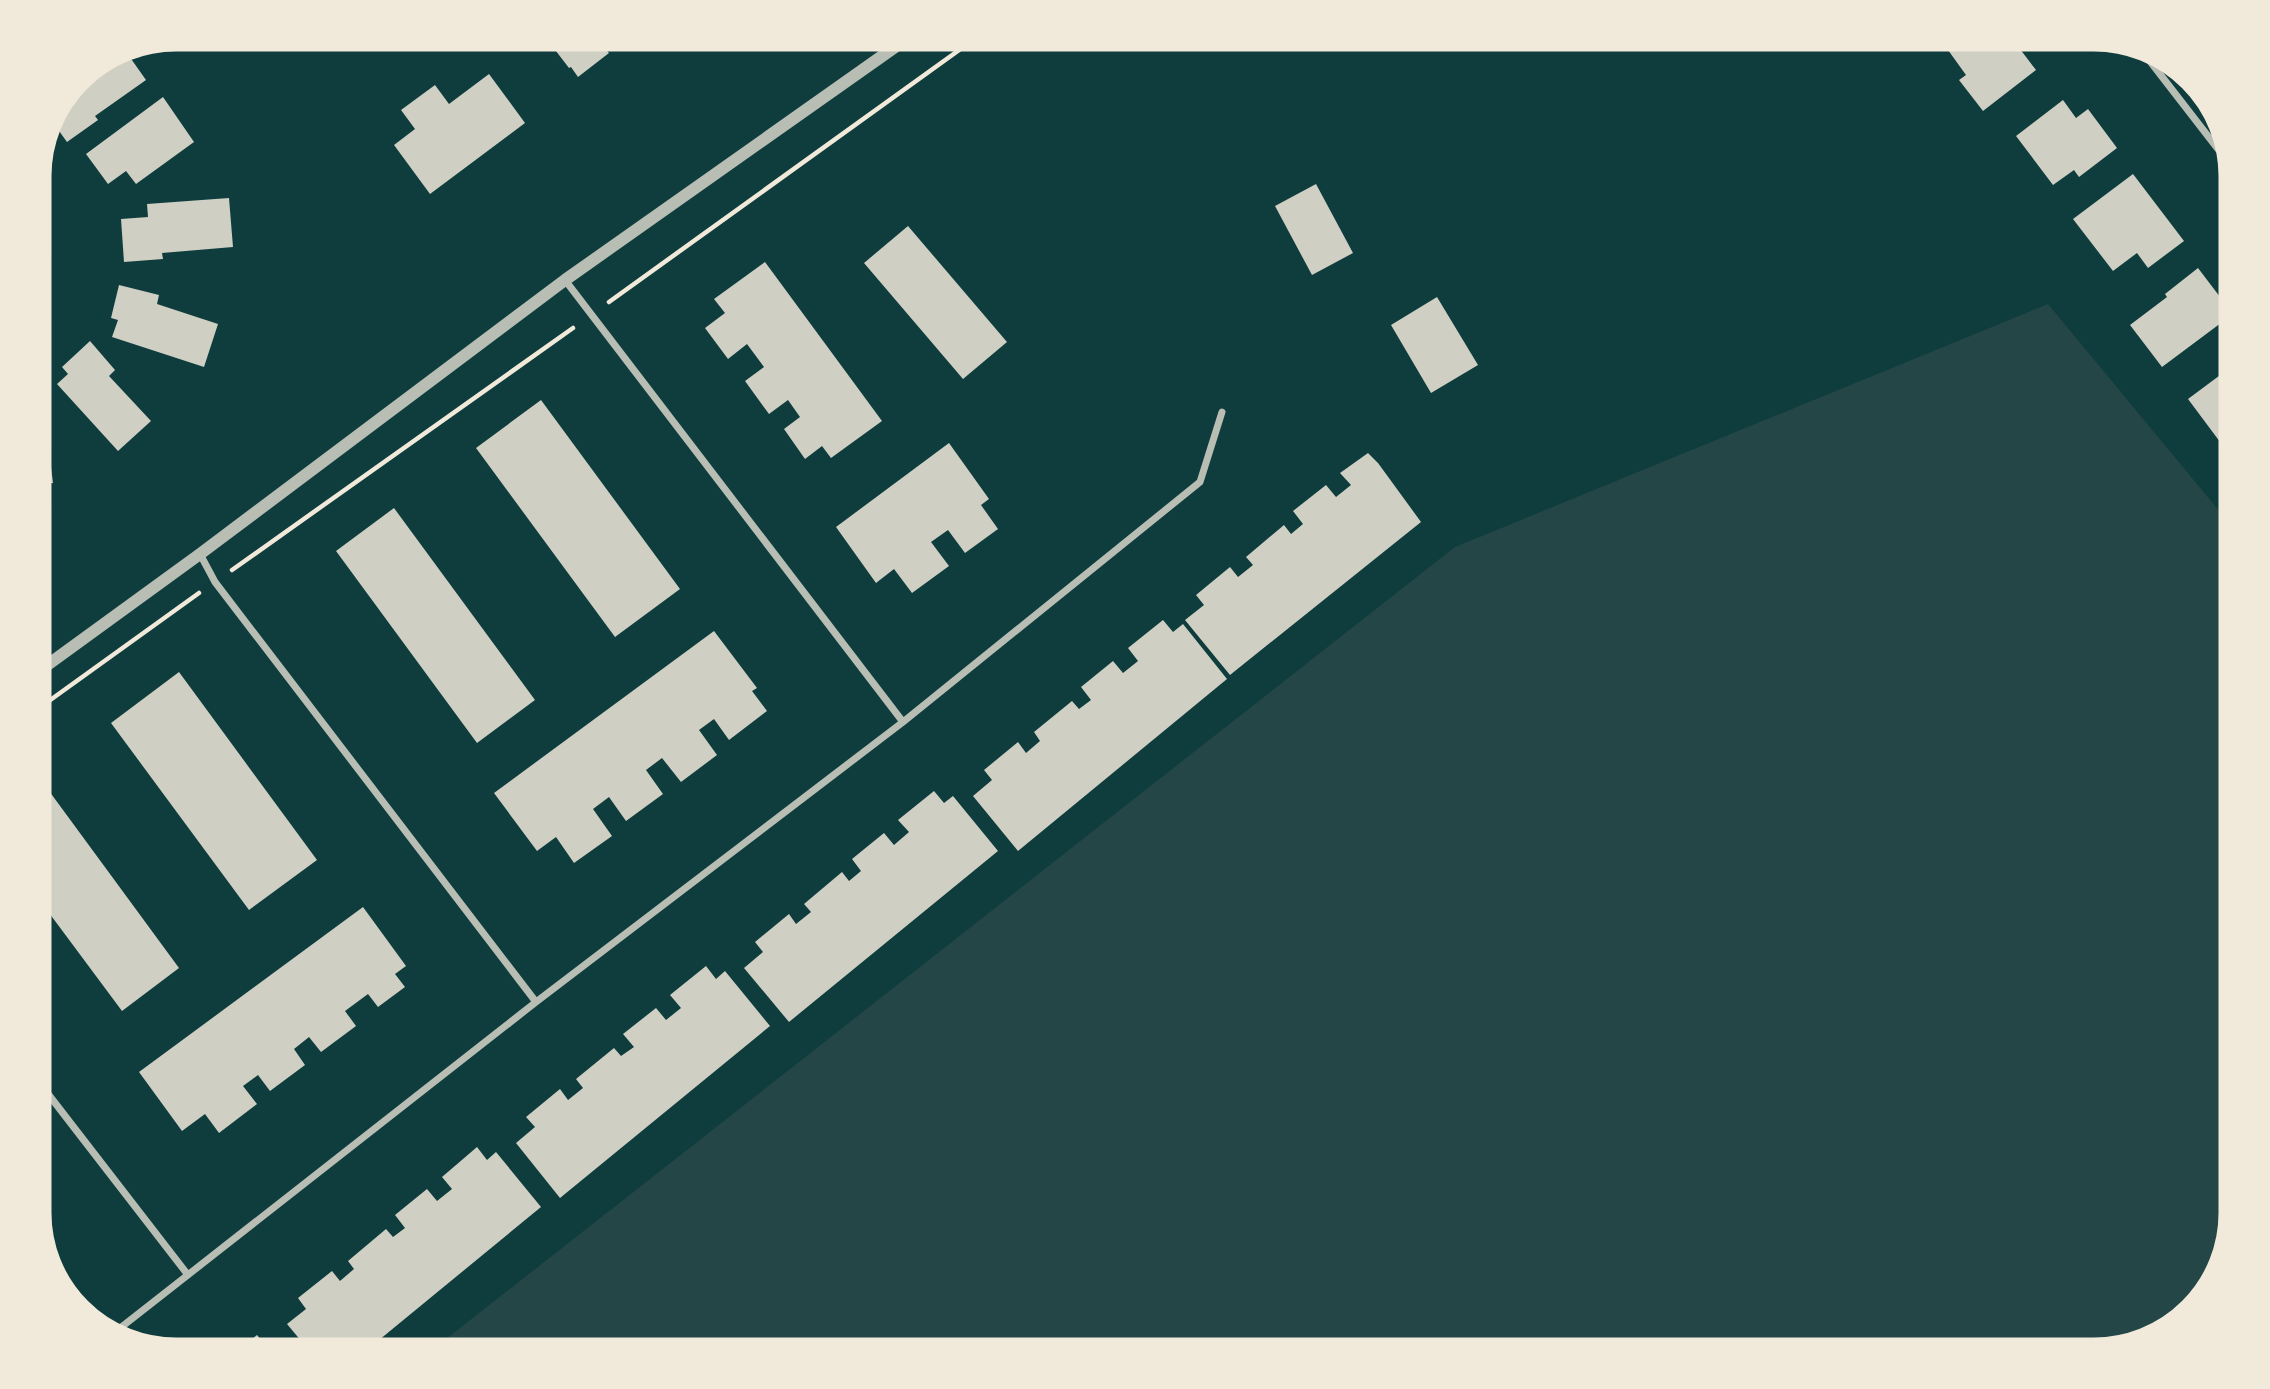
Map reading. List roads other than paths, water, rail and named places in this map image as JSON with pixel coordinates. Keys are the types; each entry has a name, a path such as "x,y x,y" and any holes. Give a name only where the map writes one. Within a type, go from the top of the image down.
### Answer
{"street":[{"path":"48,665 565,280 894,48"},
{"path":"2149,60 2220,152"},
{"path":"565,280 903,722"},
{"path":"120,1328 536,1002 903,722 1200,482 1222,412"},
{"path":"200,554 215,582 536,1002"},
{"path":"48,1094 188,1275"}]}
